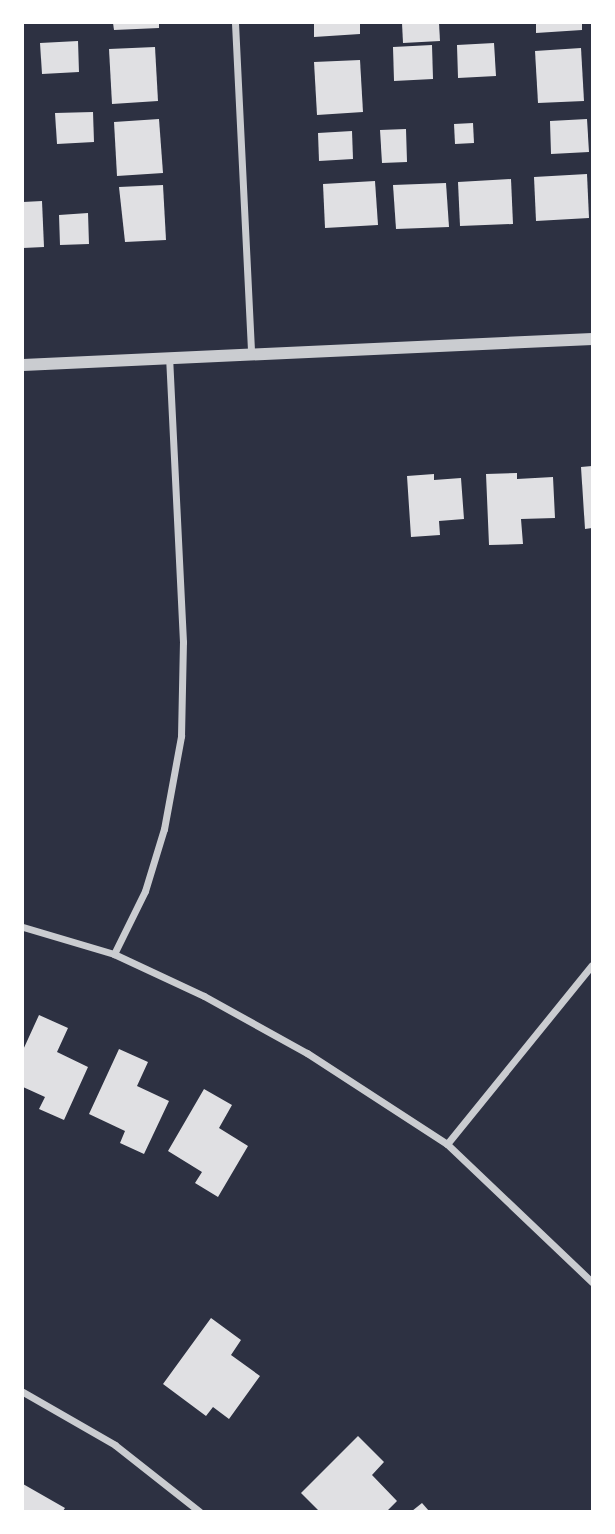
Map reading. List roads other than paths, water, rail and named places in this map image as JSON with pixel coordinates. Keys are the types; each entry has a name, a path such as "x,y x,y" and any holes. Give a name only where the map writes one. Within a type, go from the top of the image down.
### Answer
{"street":[{"path":"235,23 251,354"},
{"path":"23,365 592,339"},
{"path":"114,954 145,891 164,829 181,736 183,642 169,358"},
{"path":"23,926 114,954 204,996 307,1053 447,1144 592,1282"},
{"path":"447,1144 592,965"},
{"path":"23,1392 115,1445 199,1511"}]}
